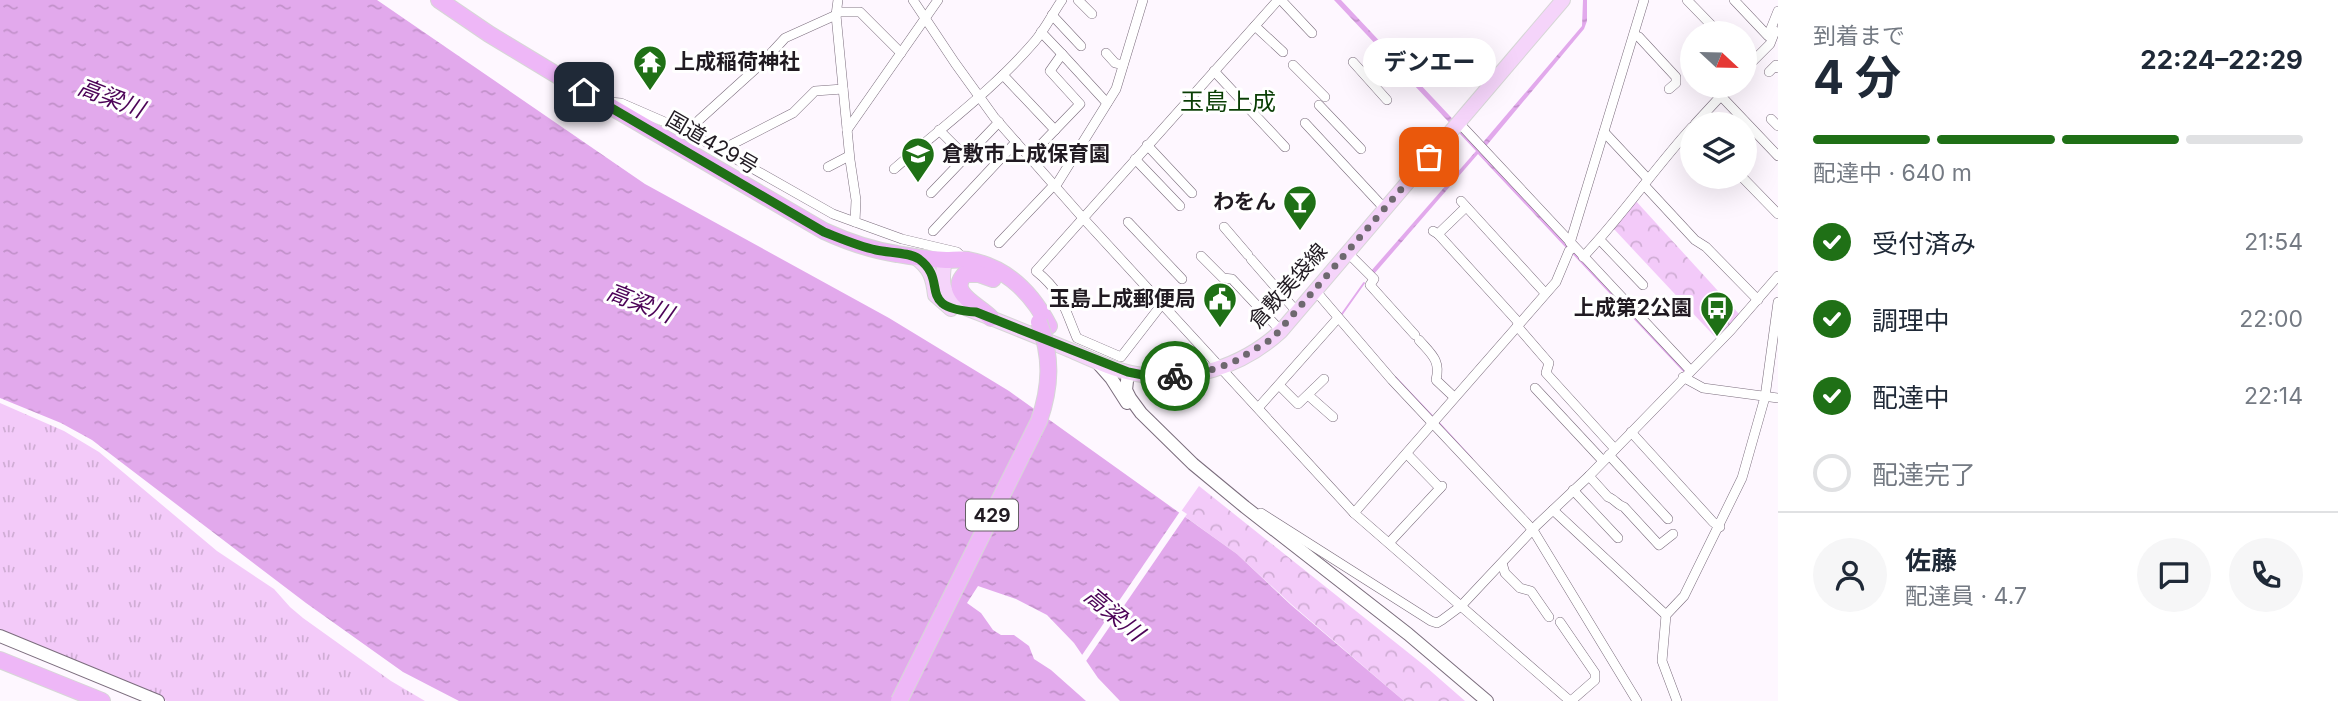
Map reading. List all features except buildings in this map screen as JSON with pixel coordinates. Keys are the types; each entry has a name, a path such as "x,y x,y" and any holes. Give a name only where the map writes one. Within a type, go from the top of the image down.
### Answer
{"highway":[{"name":"国道429号","path":"439,0 458,8 603,103 824,232 852,244 915,257 965,260 993,268 1016,282 1035,301 1057,351 1054,395 1045,423 906,701"},
{"name":"国道429号","path":"899,701 1039,421 1050,378 1044,324 1022,298 1011,288 981,271 945,260"},
{"path":"984,315 981,307 960,292 958,287 961,278 979,274 1011,288"},
{"path":"0,660 102,701"},
{"path":"0,667 83,701"}],"main road":[{"name":"倉敷美袋線","path":"945,260 943,287 948,299 1096,361 1148,376 1175,376 1220,368 1246,357 1281,331 1314,289 1563,0"},
{"path":"915,257 925,264 932,275 935,295 941,302 958,311 984,315"}],"street":[{"path":"838,0 836,13 849,156 856,200 855,222"},
{"path":"913,0 980,98 1016,142 1160,306 1354,513 1458,608 1571,701 1595,680 1595,673 1560,622"},
{"path":"847,130 938,0"},
{"path":"894,169 980,98 1003,75 1041,32 1062,0"},
{"path":"1078,0 1092,14"},
{"path":"999,243 1055,186 1116,89 1121,65 1143,0"},
{"path":"1160,306 1121,357 1077,338 1069,313 1057,292 1036,271 1279,0 1312,33"},
{"path":"1354,513 1560,275 1571,247 1644,0"},
{"path":"1687,0 1707,21"},
{"path":"1734,0 1768,36 1778,12"},
{"path":"690,133 699,120 762,63 785,38 836,13 860,12 901,53"},
{"path":"1052,15 1081,46"},
{"path":"1757,55 1770,44 1778,24"},
{"path":"1255,26 1283,52"},
{"path":"1041,32 1106,101"},
{"path":"1634,35 1639,37 1676,77 1676,83 1669,89"},
{"path":"1106,53 1121,65"},
{"path":"1029,157 1080,104 1050,71 1062,54"},
{"path":"1353,61 1387,100"},
{"path":"1293,65 1361,149"},
{"path":"1214,71 1285,147"},
{"path":"1003,75 1055,130"},
{"path":"721,150 793,113 815,91 843,89"},
{"path":"1707,112 1719,98"},
{"path":"1723,98 1778,156"},
{"path":"603,103 621,103 690,133 833,214 902,239 957,253 965,260"},
{"path":"931,193 999,122"},
{"path":"1305,123 1384,208"},
{"path":"1459,123 1571,247 1584,257 1686,374 1703,388 1766,394 1778,398"},
{"path":"939,130 965,157"},
{"path":"1604,132 1695,240 1706,247 1758,300"},
{"path":"933,232 1016,142"},
{"path":"1584,257 1680,142"},
{"path":"1147,145 1192,193"},
{"path":"828,167 849,156"},
{"path":"1135,159 1180,206"},
{"path":"1754,189 1778,214"},
{"path":"1545,293 1464,204 1436,232 1518,324 1549,363 1546,373 1609,455 1668,519"},
{"path":"1128,222 1182,279"},
{"path":"1224,227 1297,312"},
{"path":"1600,240 1643,285"},
{"path":"1347,252 1374,279 1370,285 1435,359 1439,369 1436,380 1454,397"},
{"path":"1200,256 1223,278 1232,279 1281,331"},
{"path":"1245,508 1257,511 1437,623 1458,608 1589,476 1778,276"},
{"path":"1314,289 1356,340 1535,528 1637,701"},
{"path":"1677,701 1662,661 1666,615 1684,596 1742,478 1766,394 1778,302"},
{"path":"1258,408 1339,318"},
{"path":"1096,361 1137,414 1156,428"},
{"path":"1128,372 1126,390 1129,398 1193,464 1245,508 1408,634 1487,701"},
{"path":"1279,385 1298,404 1324,379"},
{"path":"1535,388 1609,455"},
{"path":"1308,395 1333,416"},
{"path":"1631,432 1720,527"},
{"path":"1389,543 1441,487 1407,454"},
{"path":"1589,476 1608,497 1624,507 1660,545 1673,534"},
{"path":"1573,490 1618,538"},
{"path":"1553,510 1666,615"},
{"path":"1502,563 1505,573 1520,587 1531,591 1549,617"},
{"path":"0,636 158,701"}],"green space":[{"path":"1635,200 1740,315 1716,338 1613,228"},
{"path":"0,403 64,431 99,452 217,551 274,589 303,618 391,681 425,701 167,701 0,631"},
{"path":"1199,486 1465,701 1404,701 1237,554 1180,513"}],"water":[{"name":"高梁川","path":"0,0 377,0 645,184 889,318 1009,391 1237,554 1291,605 1404,701 1120,701 1098,678 1074,643 1047,615 1016,599 978,586 967,603 981,613 993,630 1001,635 1014,635 1029,646 1034,659 1051,670 1086,701 459,701 403,672 306,603 92,440 61,423 0,398"},
{"path":"1334,0 1341,0 1479,147 1582,26 1583,0 1587,0 1587,21 1584,29 1482,151 1569,245 1567,249 1478,154 1374,274 1371,271 1476,151"}],"pier":[{"path":"1181,510 1187,514 1084,664 1080,658"}],"waterway":[{"path":"1573,253 1684,371"},
{"path":"1342,314 1364,283"},
{"path":"1395,377 1434,418"},
{"path":"1438,422 1472,459"}],"way so far":[{"path":"1175,376 1220,368 1246,357 1272,339 1429,157"}],"place":[{"name":"上成稲荷神社","path":"650,92"},
{"name":"デンエー","path":"1429,157"},
{"name":"倉敷市上成保育園","path":"918,184"},
{"name":"わをん","path":"1300,232"},
{"name":"玉島上成郵便局","path":"1220,329"},
{"name":"上成第2公園","path":"1717,338"}],"district":[{"name":"玉島上成","path":"1228,102"}],"route":[{"path":"584,92 824,232 852,244 915,257 929,269 935,295 948,307 958,311 976,312 1128,372 1148,376 1175,376"}]}
